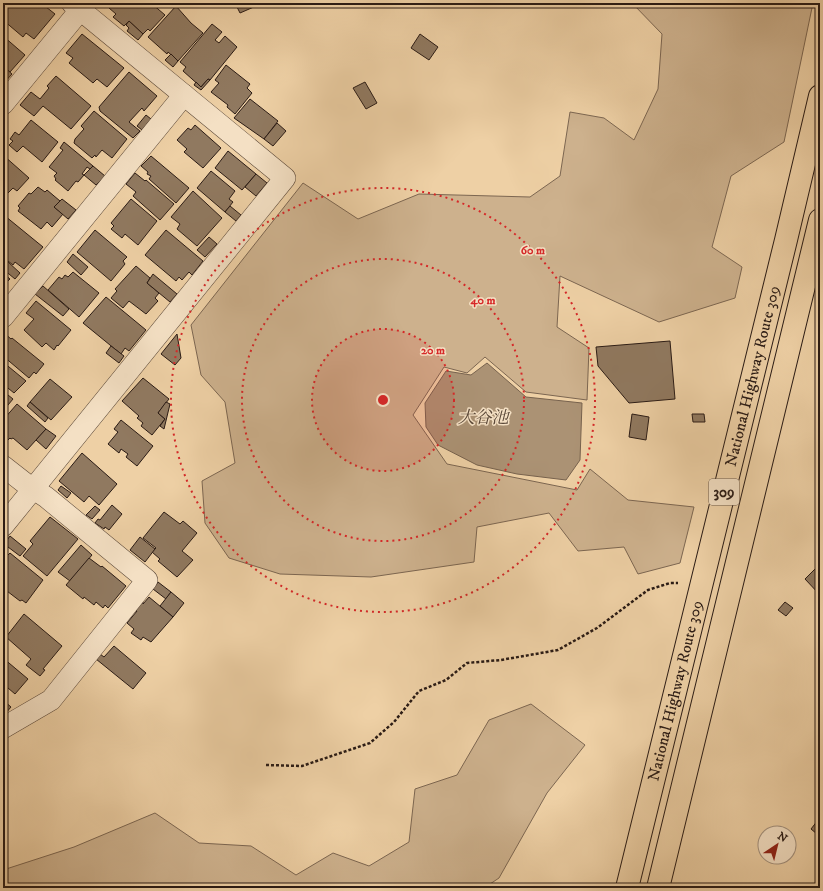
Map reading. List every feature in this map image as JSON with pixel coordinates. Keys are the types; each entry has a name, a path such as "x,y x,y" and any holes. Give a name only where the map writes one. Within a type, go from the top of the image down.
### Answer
{"highway":[{"name":"National Highway Route 309","path":"627,888 820,96"},
{"name":"National Highway Route 309","path":"658,888 820,220"}],"street":[{"path":"3,104 79,5 184,95 285,178 3,526"},
{"path":"3,317 184,95"},
{"path":"3,466 52,502 147,580 51,700 3,728"}],"path":[{"path":"266,765 302,766 370,743 394,722 419,691 446,680 467,663 501,660 558,650 597,628 648,590 670,583 702,585"}],"shaded area":[{"path":"632,3 813,3 784,142 731,176 712,247 742,267 735,298 659,322 560,276 557,327 589,348 587,400 526,392 485,357 467,373 444,367 413,415 447,464 577,490 590,469 628,500 694,507 680,563 638,574 624,547 578,551 549,513 477,527 474,562 371,577 280,574 229,558 205,523 202,481 235,463 225,402 201,375 191,325 303,183 358,219 419,194 530,197 560,176 570,112 604,118 634,140 658,89 662,34"},
{"path":"531,704 585,745 547,793 499,878 484,888 3,888 3,870 74,847 155,813 199,843 251,846 296,875 333,853 369,866 409,842 415,789 457,775 489,720"}],"water":[{"name":"大谷池","path":"487,363 526,397 582,403 580,460 566,480 517,474 477,465 438,445 426,427 425,403 446,371 471,375"}],"building":[{"path":"3,3 41,3 55,14 34,39 26,33 23,37 3,20"},
{"path":"113,3 151,3 165,15 150,31 148,29 143,34 129,21 124,26 113,17 116,14 109,8"},
{"path":"235,3 263,3 240,13"},
{"path":"176,6 191,23 203,33 178,61 168,52 167,54 148,37"},
{"path":"129,21 143,34 138,40 127,31 129,28 126,25"},
{"path":"212,24 222,32 215,40 219,43 225,36 237,47 210,80 208,79 201,87 183,71 186,67 180,62"},
{"path":"82,34 124,68 107,87 97,79 93,83 69,63 73,58 66,53"},
{"path":"420,34 438,47 429,60 411,48"},
{"path":"3,36 25,55 10,72 3,66"},
{"path":"171,54 178,61 173,67 165,60"},
{"path":"226,65 250,84 247,88 252,93 235,114 227,107 228,105 211,92 219,83 215,80"},
{"path":"3,66 12,74 3,84"},
{"path":"129,72 157,96 144,111 142,108 129,122 140,131 133,138 100,111 99,107"},
{"path":"56,76 91,106 71,129 43,106 34,116 20,105 31,92 40,99 49,88 47,86"},
{"path":"208,79 210,80 201,90 194,85 196,82 201,87"},
{"path":"365,82 377,103 366,109 353,88"},
{"path":"250,99 278,121 264,139 234,118"},
{"path":"94,111 127,139 112,158 102,150 96,157 95,155 92,158 74,143 75,139 84,129 81,126"},
{"path":"146,115 151,119 142,130 137,126"},
{"path":"31,120 58,142 42,162 23,146 17,152 9,145 13,141 10,139 15,132 19,135"},
{"path":"277,123 286,131 273,146 264,139"},
{"path":"195,125 221,148 203,168 184,152 187,149 177,140 188,128 191,130"},
{"path":"64,142 93,166 90,169 87,167 82,174 84,175 78,182 76,181 68,191 55,180 56,179 54,176 57,173 49,167 63,150 60,148"},
{"path":"228,151 256,174 242,190 215,168"},
{"path":"3,155 29,178 17,191 13,188 8,193 3,188"},
{"path":"151,156 189,188 176,203 149,179 151,176 147,174 148,172 141,166"},
{"path":"93,166 105,176 96,185 84,175"},
{"path":"211,171 235,191 229,199 233,202 225,212 197,188"},
{"path":"135,173 145,181 146,180 174,204 160,220 133,196 136,192 126,184"},
{"path":"256,174 267,183 256,196 245,187"},
{"path":"38,187 45,192 47,190 60,201 54,207 63,214 52,227 47,222 41,229 18,211 20,208 18,206 29,193 31,194"},
{"path":"193,191 222,218 197,246 177,229 180,224 171,217"},
{"path":"62,199 76,210 68,219 54,207"},
{"path":"131,199 157,221 138,245 125,234 122,238 111,229 114,226 111,223"},
{"path":"230,206 241,215 236,221 225,212"},
{"path":"5,216 43,247 24,269 15,262 13,265 3,257 3,218"},
{"path":"95,230 127,257 123,261 125,264 111,281 77,252"},
{"path":"166,230 203,261 192,275 189,272 182,280 179,277 176,281 145,255"},
{"path":"209,237 217,244 205,257 197,250"},
{"path":"73,254 88,267 81,275 67,262"},
{"path":"7,261 20,273 15,279 3,269 3,266"},
{"path":"136,266 150,278 147,283 159,293 155,298 158,301 146,314 129,301 123,308 111,298 117,291 115,289"},
{"path":"73,272 99,293 79,317 48,290 59,277 62,279 65,275 68,277"},
{"path":"3,273 10,279 3,286"},
{"path":"153,274 177,294 170,302 147,283"},
{"path":"43,286 69,309 63,316 35,294"},
{"path":"106,297 146,330 129,351 125,348 121,354 83,323"},
{"path":"36,301 71,330 54,350 46,343 42,347 24,330 34,319 26,313"},
{"path":"3,332 44,364 36,374 34,372 29,378 3,356"},
{"path":"177,334 181,358 175,365 161,354"},
{"path":"670,341 675,399 629,403 598,366 596,347"},
{"path":"111,346 124,356 119,363 106,353"},
{"path":"3,362 26,381 14,393 3,384"},
{"path":"143,378 169,399 158,413 165,419 152,435 141,426 143,423 137,418 139,416 122,401"},
{"path":"50,379 72,397 51,420 30,402"},
{"path":"3,391 13,399 3,411"},
{"path":"30,402 48,418 45,422 27,406"},
{"path":"166,402 170,404 164,429 160,426 165,419 158,413"},
{"path":"17,404 46,429 27,450 13,438 10,438 7,441 3,438 3,420"},
{"path":"632,414 649,417 646,440 629,437"},
{"path":"692,414 704,414 705,422 693,422"},
{"path":"121,420 153,446 137,466 126,457 128,454 121,449 119,453 108,444 118,432 114,429"},
{"path":"46,429 56,436 46,449 36,440"},
{"path":"82,453 117,484 99,505 89,496 84,502 59,481"},
{"path":"61,486 71,493 67,498 58,490"},
{"path":"112,505 122,514 109,530 105,527 104,529 95,523 98,519 100,520"},
{"path":"95,506 100,510 92,519 86,515"},
{"path":"164,512 180,524 183,521 197,533 182,551 193,560 177,577 158,561 160,559 152,552 156,548 143,538"},
{"path":"50,517 78,539 47,576 23,556 33,544 30,541"},
{"path":"10,536 26,549 20,556 4,544"},
{"path":"140,537 155,549 145,562 130,550"},
{"path":"81,545 92,555 70,581 58,572"},
{"path":"10,553 43,580 26,603 22,600 20,601 3,588 3,557 5,558"},
{"path":"89,558 101,567 102,566 126,586 108,608 105,605 103,608 96,602 94,605 84,597 83,599 66,585"},
{"path":"820,564 820,595 805,579"},
{"path":"158,582 171,592 166,599 153,589"},
{"path":"171,592 184,603 173,617 160,606"},
{"path":"149,597 173,617 151,642 143,637 141,640 131,633 134,629 127,623 137,611 135,610"},
{"path":"785,602 793,608 786,616 778,610"},
{"path":"24,614 62,646 43,669 45,670 40,676 26,665 31,659 6,637"},
{"path":"114,646 146,673 133,689 96,659 100,654 104,657"},
{"path":"3,658 28,679 15,694 8,688 3,695"},
{"path":"3,700 11,707 5,714 3,712"},
{"path":"818,820 820,822 820,831 817,834 811,829"}]}
